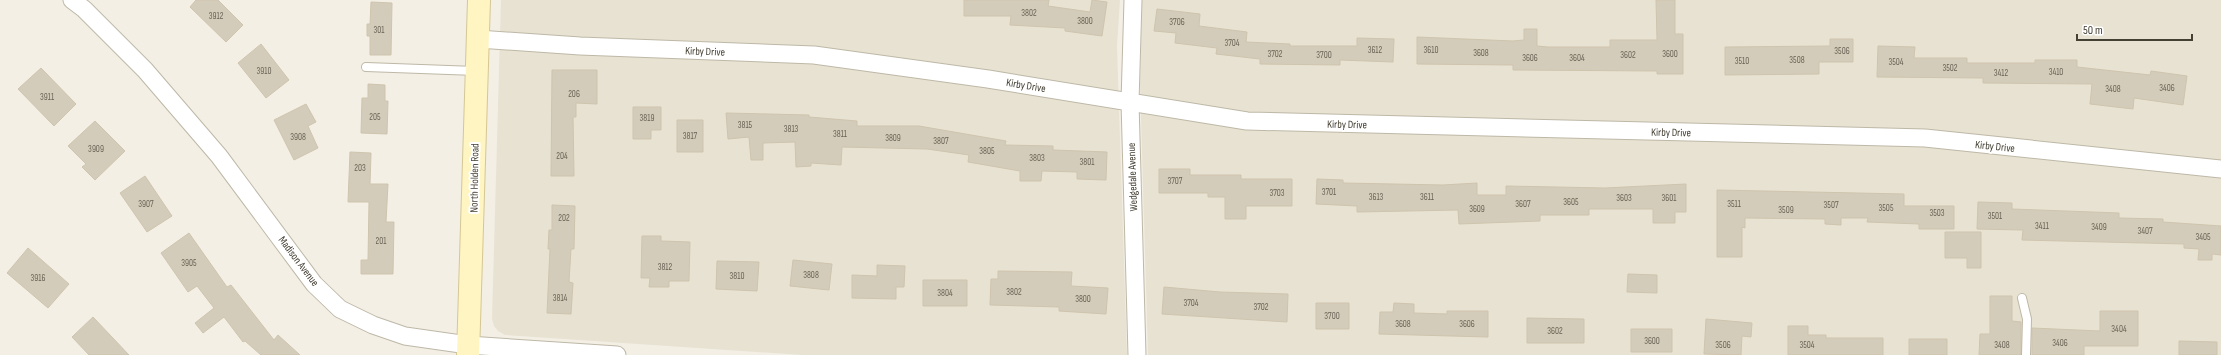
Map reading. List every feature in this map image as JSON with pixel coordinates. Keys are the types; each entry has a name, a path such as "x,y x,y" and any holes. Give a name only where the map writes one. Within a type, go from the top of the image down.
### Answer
{"main road":[{"name":"North Holden Road","path":"468,350 479,0"}],"street":[{"name":"Madison Avenue","path":"72,0 84,9 145,70 219,156 314,284 340,309 373,325 406,336 468,350 617,355"},
{"name":"Wedgedale Avenue","path":"1133,0 1130,102 1137,355"},
{"name":"Kirby Drive","path":"478,38 580,46 814,55 988,79 1247,121 1925,138 2221,169"}],"lane":[{"path":"366,67 476,71"},
{"path":"2022,298 2027,319 2026,355"}],"shaded area":[{"path":"501,0 1120,0 1117,46 1127,355 803,355 505,335 498,331 494,326 492,319"},
{"path":"1142,0 2221,0 2221,355 1148,355 1140,85"}],"building":[{"path":"196,0 218,0 243,25 226,42 190,7"},
{"path":"964,0 1049,0 1048,6 1090,12 1092,0 1107,2 1102,36 1065,31 1065,28 1010,25 1011,16 964,16"},
{"path":"1656,0 1675,0 1675,34 1683,34 1683,74 1657,74 1657,71 1513,70 1513,65 1417,64 1417,37 1513,41 1524,40 1524,29 1537,29 1537,46 1610,47 1610,40 1657,40"},
{"path":"371,2 392,3 391,55 370,55 370,36 367,36 367,24 370,24"},
{"path":"1157,9 1200,14 1199,26 1247,32 1246,42 1290,44 1290,46 1357,46 1357,38 1394,39 1393,62 1340,60 1340,65 1260,64 1260,59 1216,54 1217,48 1175,43 1176,33 1154,31"},
{"path":"1830,39 1853,39 1853,62 1819,62 1819,74 1725,75 1725,47 1830,46"},
{"path":"261,44 289,80 266,98 238,63"},
{"path":"1878,46 1915,47 1914,58 1967,58 1967,63 2035,63 2035,60 2077,60 2077,67 2150,75 2151,71 2187,76 2183,105 2134,98 2133,109 2090,104 2092,84 1983,83 1983,78 1877,77"},
{"path":"41,68 76,104 54,126 18,89"},
{"path":"552,70 597,70 597,104 576,103 576,117 573,117 574,176 551,176"},
{"path":"368,84 385,85 385,101 388,101 387,134 361,133 362,98 368,98"},
{"path":"306,104 316,122 308,126 318,148 294,160 274,120"},
{"path":"633,107 661,107 661,130 651,130 651,139 633,139"},
{"path":"726,113 809,115 809,117 857,121 857,126 919,126 1006,141 1005,145 1053,146 1053,150 1107,152 1106,180 1077,179 1077,172 1042,171 1041,181 1020,181 1020,171 968,162 969,155 927,149 842,147 841,165 811,163 811,166 796,167 795,142 763,143 763,160 751,160 749,137 728,139"},
{"path":"677,120 703,120 703,152 677,152"},
{"path":"95,121 125,151 95,180 82,167 86,164 68,146"},
{"path":"350,152 371,153 370,184 388,184 386,222 394,222 393,274 361,274 361,260 368,260 369,202 348,202"},
{"path":"1159,169 1190,169 1190,175 1241,175 1241,179 1292,179 1292,206 1246,206 1246,219 1225,219 1225,197 1208,197 1208,193 1159,193"},
{"path":"145,176 172,216 147,232 120,193"},
{"path":"1317,179 1343,180 1343,183 1443,185 1477,183 1477,195 1506,195 1506,186 1605,188 1686,184 1686,212 1675,212 1675,223 1653,223 1653,209 1589,209 1589,215 1540,215 1540,221 1459,224 1458,210 1357,212 1357,206 1316,204"},
{"path":"1717,190 1904,194 1904,206 1954,206 1954,229 1919,229 1919,224 1867,222 1868,218 1841,218 1841,225 1825,224 1825,219 1745,218 1745,228 1742,227 1742,257 1717,257"},
{"path":"1978,202 2012,203 2012,209 2119,213 2119,218 2163,219 2163,222 2221,226 2221,255 2212,254 2212,260 2198,260 2199,249 2184,248 2184,244 2022,240 2023,230 1977,229"},
{"path":"552,205 575,206 574,249 571,249 569,282 573,283 571,314 547,313 550,249 548,249 549,230 552,230"},
{"path":"1945,232 1981,232 1981,268 1967,268 1967,258 1945,258"},
{"path":"189,233 227,287 231,285 274,340 278,335 300,355 261,355 245,341 243,342 224,317 203,333 195,323 214,308 197,286 188,292 161,253"},
{"path":"642,236 661,236 661,241 690,242 689,281 669,281 669,287 649,287 650,278 641,278"},
{"path":"28,248 69,284 48,308 7,273"},
{"path":"793,260 832,264 829,290 790,286"},
{"path":"717,261 759,262 757,291 716,289"},
{"path":"877,265 905,266 904,287 896,287 896,299 852,298 852,275 877,276"},
{"path":"998,271 1072,272 1071,286 1108,288 1106,314 1059,311 1059,307 990,305 991,279 998,279"},
{"path":"1628,274 1657,275 1657,293 1627,292"},
{"path":"923,280 967,280 967,306 923,306"},
{"path":"1164,287 1220,292 1288,294 1287,322 1162,314"},
{"path":"1990,296 2012,296 2012,321 2021,322 2021,355 1979,355 1980,334 1990,334"},
{"path":"1316,303 1349,303 1349,329 1316,329"},
{"path":"1394,303 1414,304 1414,313 1447,314 1447,311 1488,311 1488,337 1379,334 1380,312 1393,312"},
{"path":"2100,311 2138,311 2138,346 2084,346 2084,355 2032,355 2032,328 2100,331"},
{"path":"93,317 129,355 89,355 72,337"},
{"path":"1527,318 1584,319 1584,343 1527,343"},
{"path":"1706,319 1752,323 1751,337 1742,336 1741,355 1704,354"},
{"path":"1788,326 1808,326 1808,335 1826,335 1826,338 1883,338 1883,355 1788,355"},
{"path":"1631,329 1672,329 1672,352 1631,352"},
{"path":"1909,339 1947,339 1947,355 1909,355"},
{"path":"2179,341 2217,342 2217,355 2179,355"}]}
